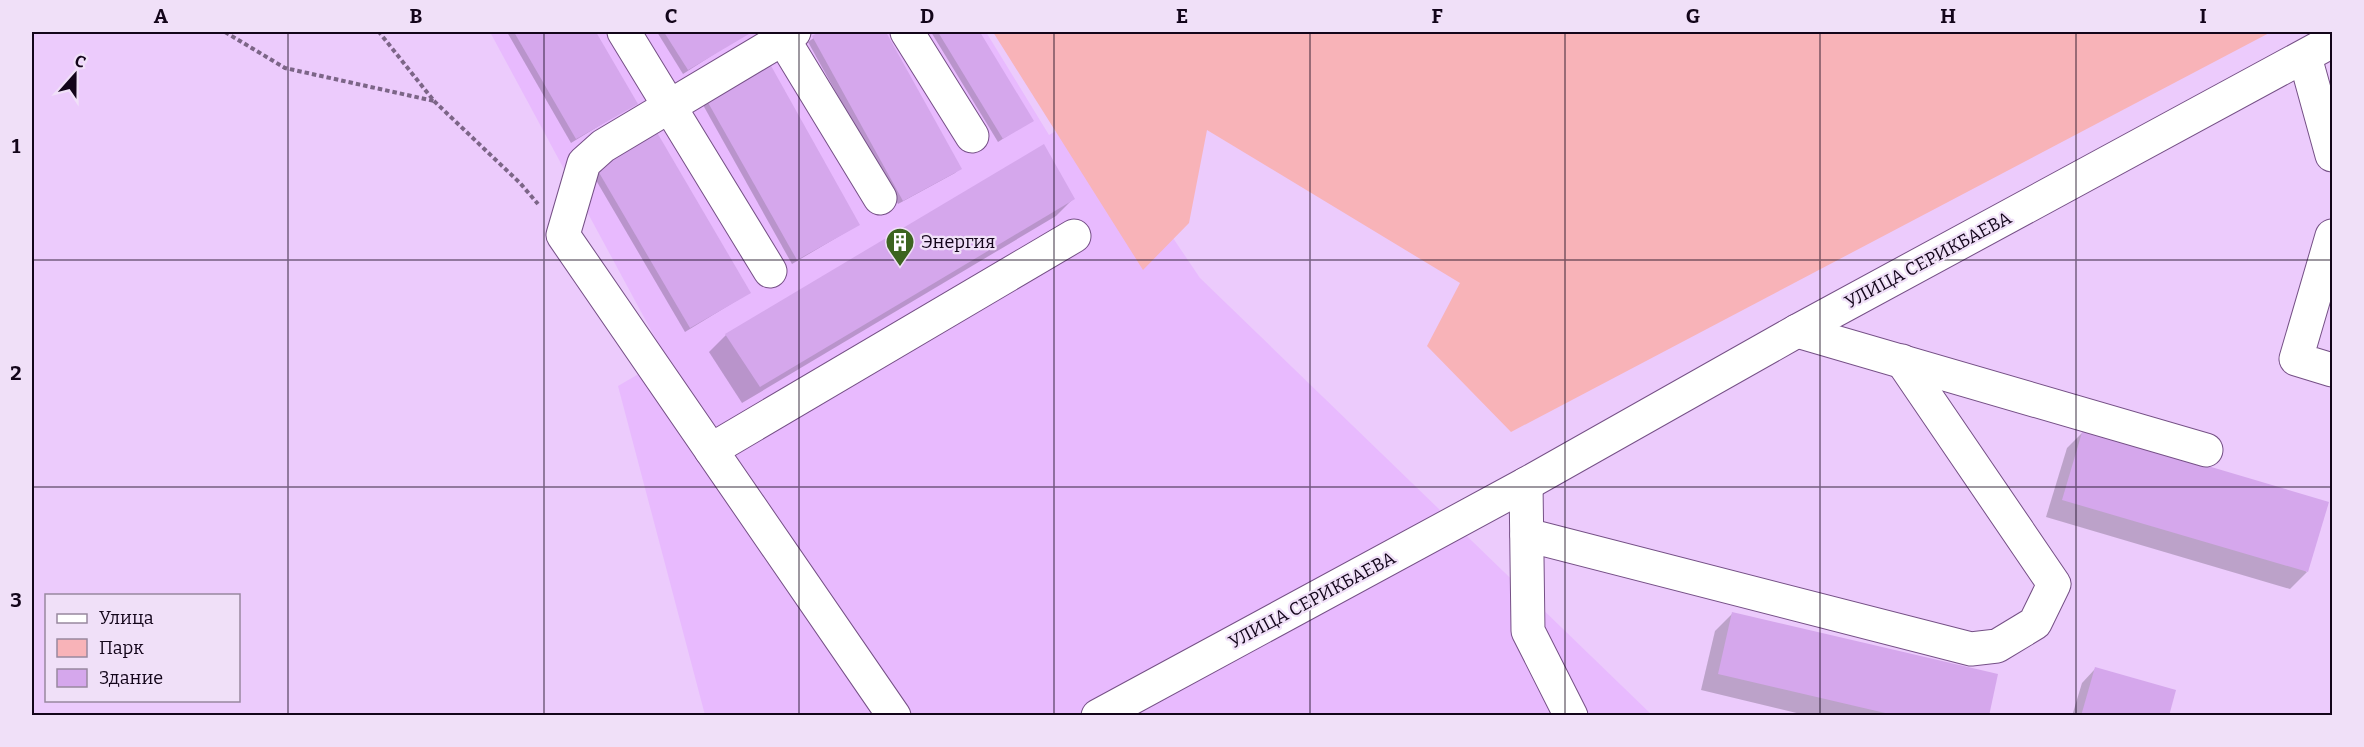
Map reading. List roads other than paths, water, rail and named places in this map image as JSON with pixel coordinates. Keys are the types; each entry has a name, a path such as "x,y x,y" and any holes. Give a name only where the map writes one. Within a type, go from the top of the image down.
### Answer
{"street":[{"path":"624,32 770,271"},
{"path":"908,32 972,136"},
{"path":"880,198 785,34 603,146 584,163 563,235 894,716"},
{"path":"2319,49 2332,155"},
{"name":"УЛИЦА СЕРИКБАЕВА","path":"1098,716 1526,484 1797,331 2319,49"},
{"path":"711,450 1074,236"},
{"path":"2332,236 2296,359 2332,370"},
{"path":"1797,331 2206,450"},
{"path":"1527,535 1971,649 1997,646 2035,623 2054,584 1902,361"},
{"path":"1526,484 1528,631 1570,716"}],"place":[{"name":"Энергия","path":"900,268"}]}
